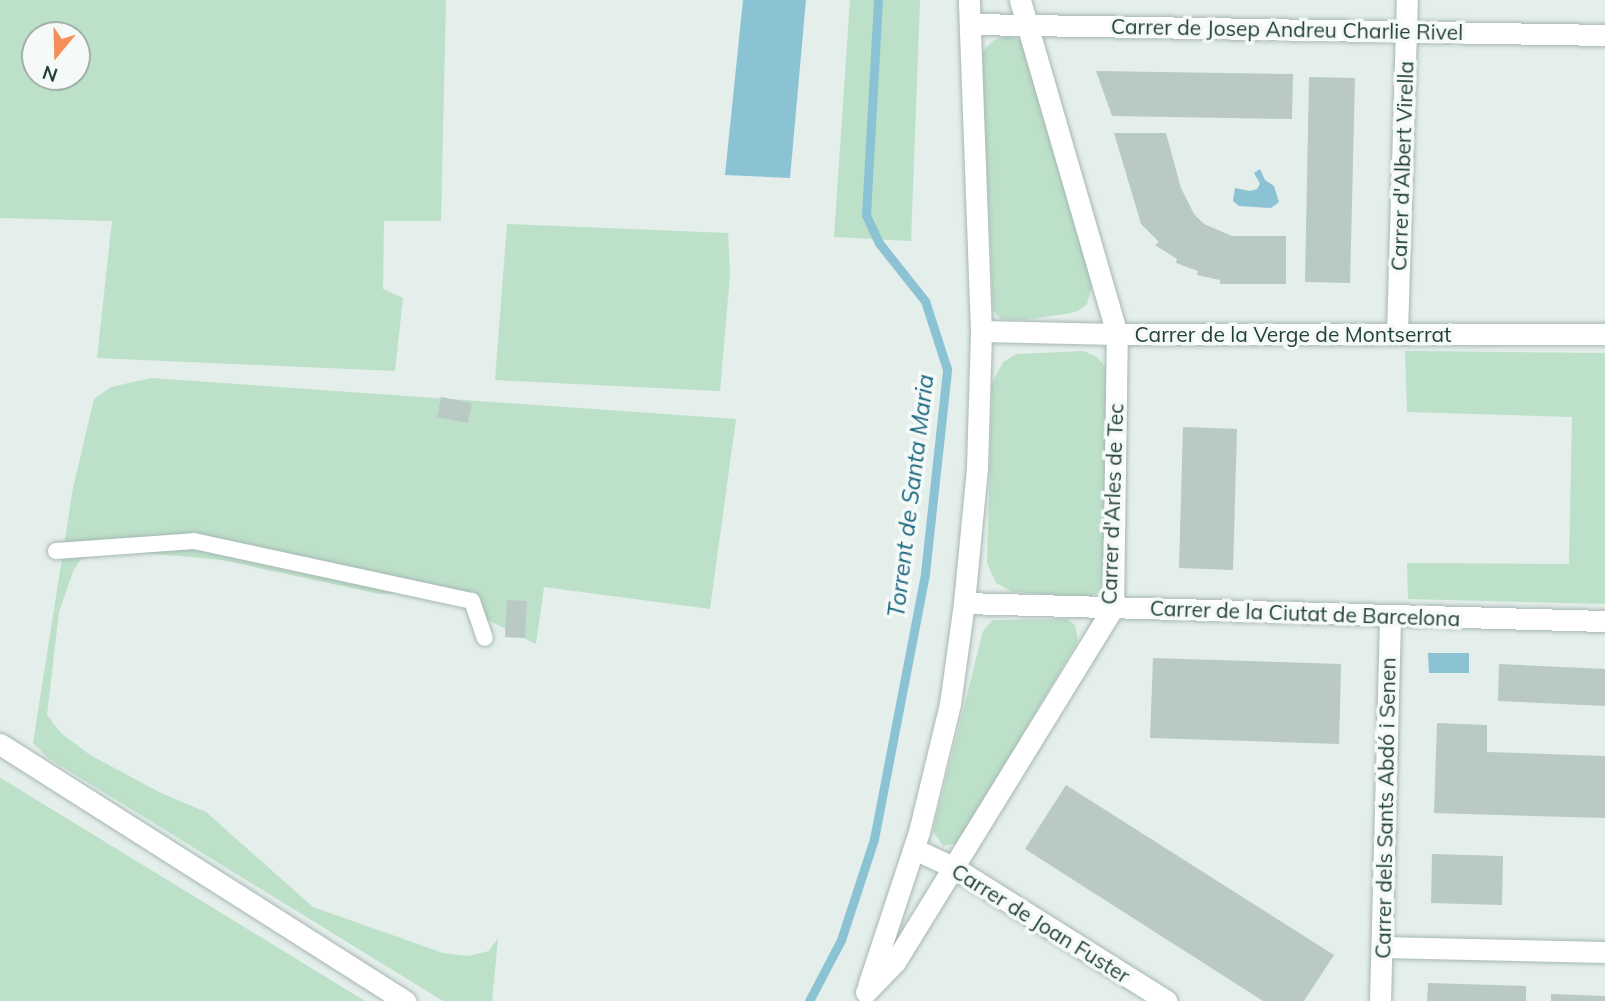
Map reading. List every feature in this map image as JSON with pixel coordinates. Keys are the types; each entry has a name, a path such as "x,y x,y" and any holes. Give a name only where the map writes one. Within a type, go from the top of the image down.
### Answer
{"street":[{"name":"Carrer d'Arles de Tec","path":"864,996 914,849 950,704 964,603 977,467 981,331 969,0"},
{"name":"Carrer d'Arles de Tec","path":"864,996 895,962 1113,608 1117,334 1020,0"},
{"name":"Carrer d'Albert Virella","path":"1397,333 1407,0"},
{"name":"Carrer de Josep Andreu Charlie Rivel","path":"970,24 1605,35"},
{"name":"Carrer de la Verge de Montserrat","path":"981,331 1117,334 1605,334"},
{"name":"Carrer de la Ciutat de Barcelona","path":"964,603 1605,621"},
{"name":"Carrer dels Sants Abdó i Senen","path":"1380,1001 1390,616"},
{"path":"0,744 405,1001"},
{"name":"Carrer de Joan Fuster","path":"914,849 953,867 1167,1001"},
{"path":"1382,947 1605,952"}],"lane":[{"path":"56,551 194,541 472,601 485,638"}],"green space":[{"path":"0,0 446,0 441,221 384,221 383,289 403,298 395,371 97,358 112,221 0,218"},
{"path":"850,0 920,0 911,241 834,237"},
{"path":"1007,35 1022,41 1094,281 1087,304 1078,311 1022,320 1001,319 993,310 982,52 993,41"},
{"path":"507,224 728,233 730,275 720,391 495,380"},
{"path":"1084,351 1097,357 1108,370 1103,582 1100,592 1089,597 1013,592 996,583 987,563 992,383 1003,362 1016,354"},
{"path":"1405,351 1605,353 1605,604 1408,599 1407,563 1569,564 1572,417 1407,412"},
{"path":"151,378 736,419 710,609 544,587 536,644 450,601 403,593 380,594 222,560 145,553 91,556 80,560 73,572 59,612 47,715 61,733 90,755 161,793 206,812 313,907 443,953 468,956 489,951 498,938 492,1001 443,1001 48,758 33,743 73,488 94,399 111,387"},
{"path":"1067,619 1075,625 1078,641 968,827 956,843 943,846 933,831 983,631 993,620"},
{"path":"0,778 4,780 365,1001 0,1001"}],"water":[{"path":"743,0 806,0 790,178 725,175"},
{"path":"1260,169 1265,180 1274,186 1279,202 1271,208 1239,206 1233,201 1235,188 1250,191 1257,189 1260,184 1254,173"},
{"path":"1428,653 1469,653 1469,673 1429,673"}],"building":[{"path":"1096,71 1293,74 1292,119 1112,116"},
{"path":"1309,77 1355,78 1350,283 1305,282"},
{"path":"1114,133 1166,133 1181,188 1194,214 1204,224 1232,236 1286,236 1286,284 1220,284 1220,280 1197,275 1198,271 1176,263 1177,259 1155,245 1159,242 1141,224"},
{"path":"441,397 472,403 468,423 437,417"},
{"path":"1183,427 1237,429 1233,570 1179,568"},
{"path":"507,600 527,601 525,638 505,637"},
{"path":"1153,658 1341,664 1339,744 1150,738"},
{"path":"1499,664 1605,669 1605,706 1498,701"},
{"path":"1437,723 1487,725 1487,752 1605,756 1605,818 1434,813"},
{"path":"1066,785 1334,955 1304,1001 1263,1001 1025,849"},
{"path":"1432,854 1503,856 1502,905 1431,903"},
{"path":"1428,983 1526,986 1526,1001 1427,1001"},
{"path":"1551,994 1605,996 1605,1001 1551,1001"}],"waterway":[{"name":"Torrent de Santa Maria","path":"809,1001 841,940 874,839 925,573 947,369 925,301 879,243 866,215 878,0"}]}
